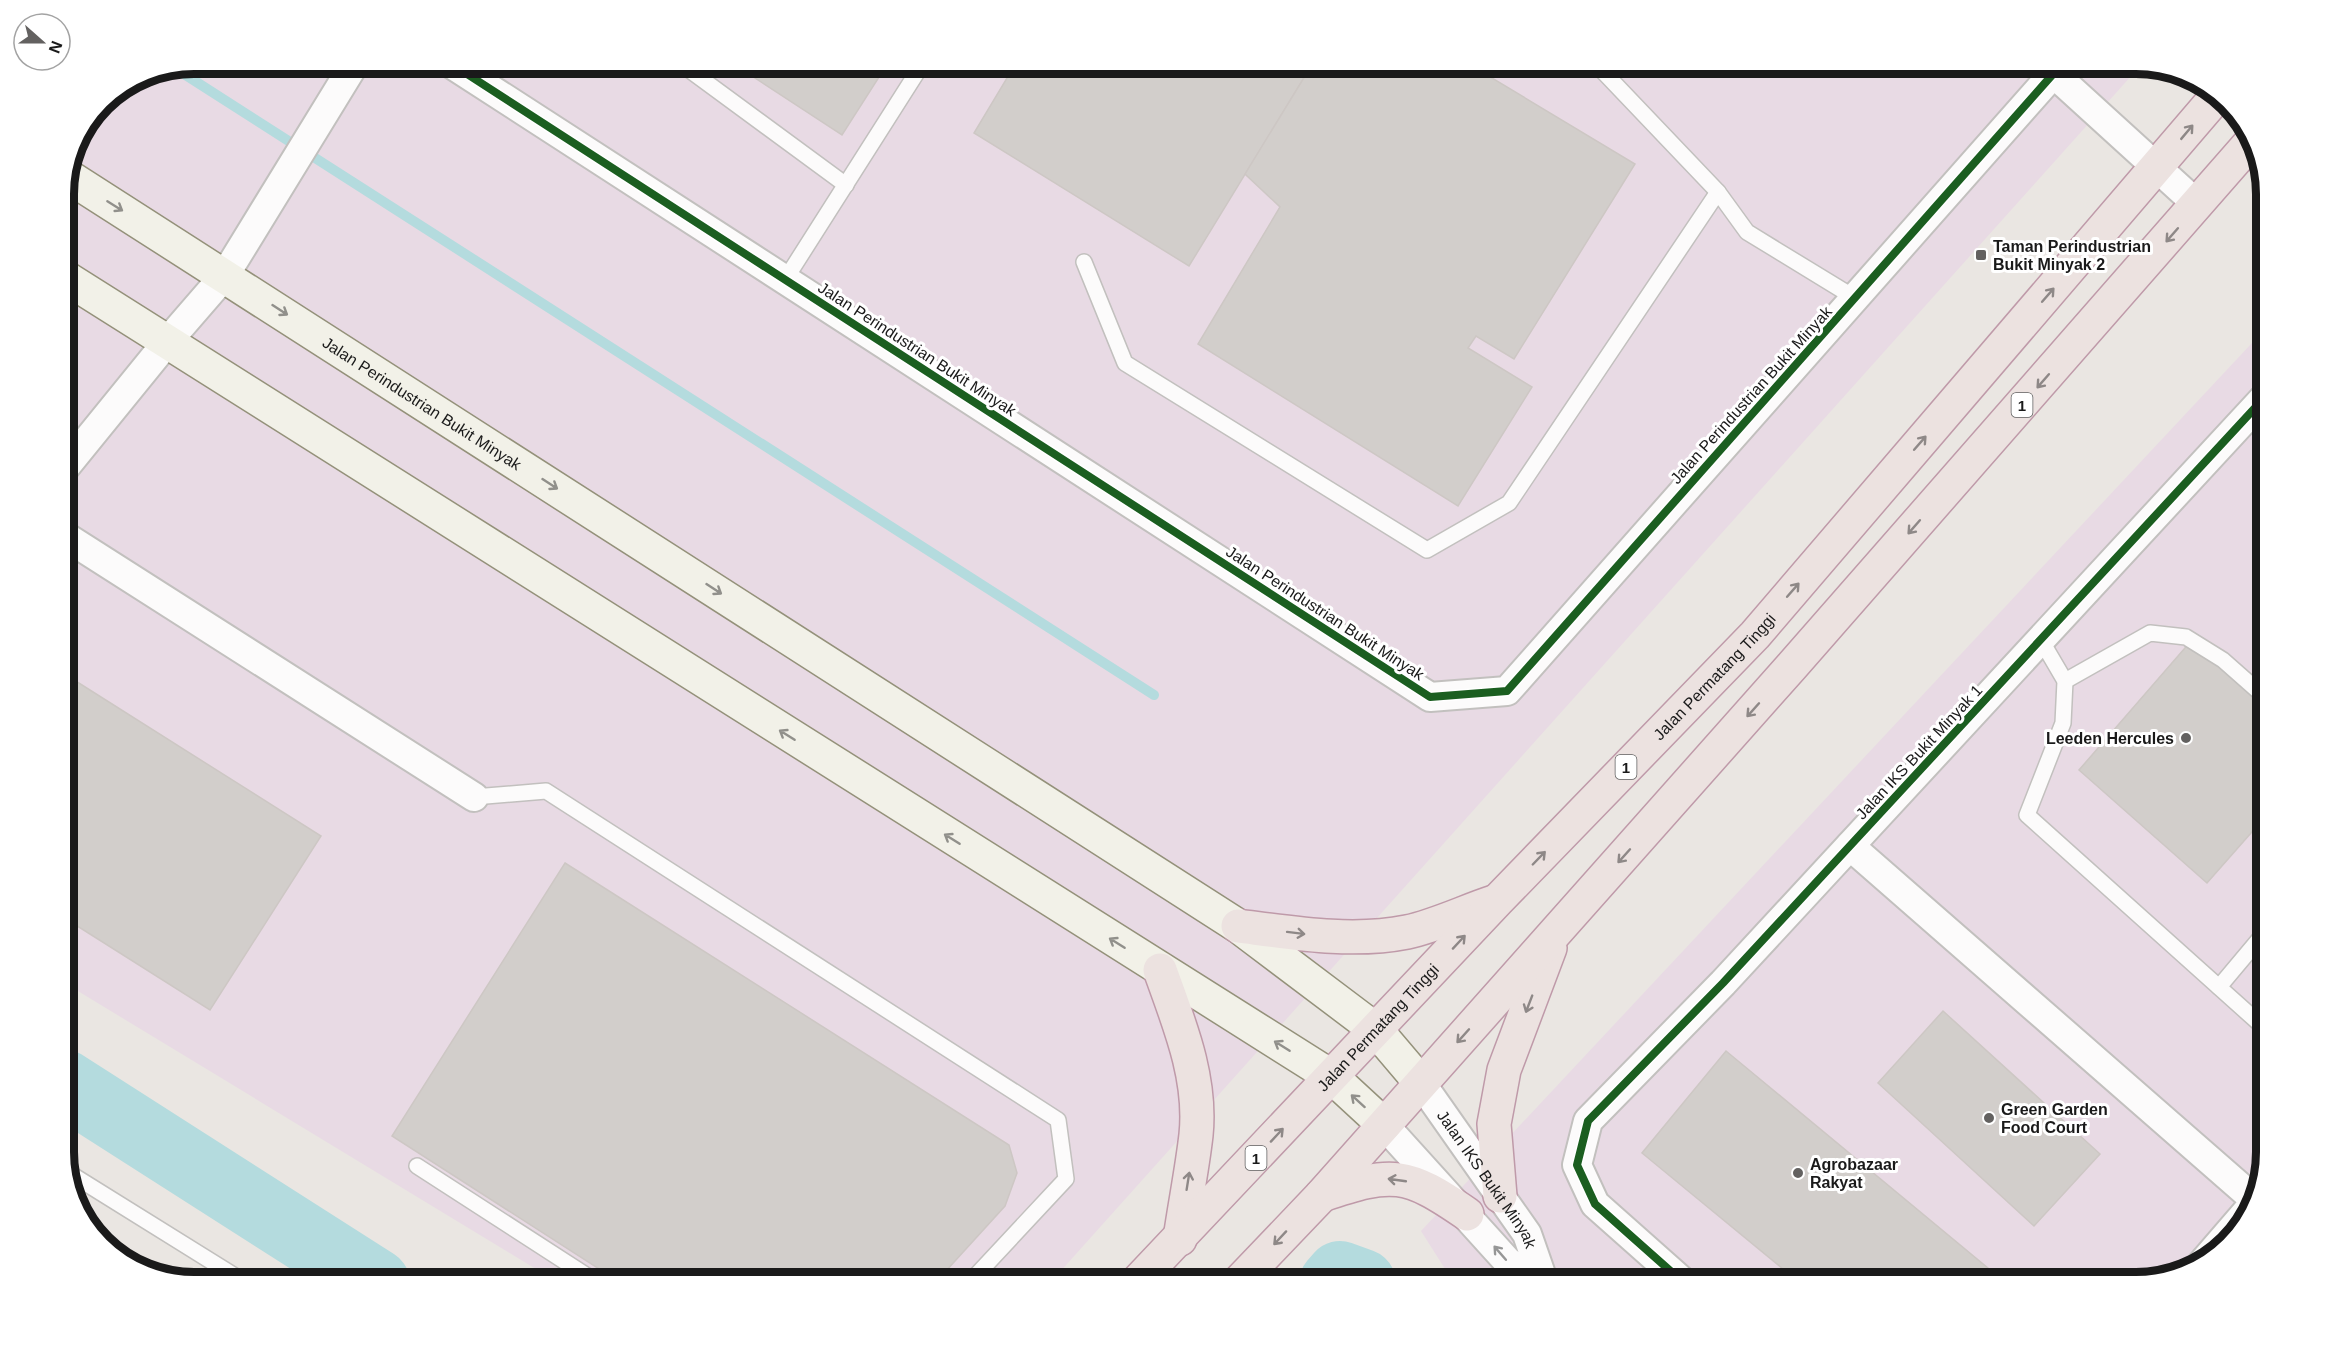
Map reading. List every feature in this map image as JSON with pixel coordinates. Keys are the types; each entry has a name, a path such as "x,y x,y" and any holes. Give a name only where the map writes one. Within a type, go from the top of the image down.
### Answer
{"highway":[{"name":"Jalan Permatang Tinggi","path":"1146,1273 1498,900 1755,635 2157,169 2212,101"},
{"name":"1","path":"1248,1273 1321,1196 2246,148"},
{"path":"1238,926 1313,935 1360,936 1408,932 1498,900"},
{"path":"1500,1196 1494,1124 1504,1070 1557,930"},
{"path":"1160,970 1185,1038 1193,1078 1196,1133 1180,1239"},
{"path":"1321,1196 1369,1179 1392,1178 1433,1190 1467,1214"}],"main road":[{"name":"Jalan Perindustrian Bukit Minyak","path":"75,180 1238,926 1376,1030 1421,1083"},
{"path":"74,283 1332,1077 1384,1125"}],"street":[{"path":"74,456 166,342 225,275 349,74"},
{"name":"Jalan Perindustrian Bukit Minyak","path":"467,74 1430,697 1507,691 1855,298 2043,74"},
{"path":"2052,74 2198,205"},
{"name":"Jalan IKS Bukit Minyak 1","path":"1673,1273 1595,1204 1577,1165 1588,1121 1723,983 2255,408"},
{"path":"74,541 474,797"},
{"path":"1850,846 2248,1193"},
{"name":"Jalan IKS Bukit Minyak","path":"1421,1083 1527,1234 1540,1273"},
{"name":"Jalan IKS Bukit Minyak","path":"1384,1125 1467,1214 1508,1262 1527,1273"}],"lane":[{"path":"695,74 846,184"},
{"path":"785,280 916,74"},
{"path":"1605,74 1718,192 1747,232 1855,298"},
{"path":"1084,262 1125,363 1427,550 1509,503 1718,192"},
{"path":"2065,681 2150,633 2186,637 2223,660 2256,689"},
{"path":"2041,640 2065,681 2063,723 2027,815 2256,1020"},
{"path":"474,797 546,791 1058,1120 1066,1179 978,1273"},
{"path":"2219,987 2256,943"},
{"path":"417,1166 583,1273"},
{"path":"76,1177 230,1273"}],"shaded area":[{"path":"193,74 2133,74 1059,1273 543,1273 74,989 74,186 78,162 86,140 98,120 114,103 140,86 155,80"},
{"path":"2255,340 2256,1153 2251,1184 2231,1226 2209,1248 2196,1256 2167,1268 2136,1273 1448,1273 1421,1231"},
{"path":"110,1238 154,1265 120,1248"}],"building":[{"path":"749,74 881,74 842,135"},
{"path":"1009,74 1306,74 1189,266 974,133"},
{"path":"1306,74 1485,74 1635,164 1514,359 1476,336 1468,348 1532,387 1458,506 1198,344 1280,207 1245,174"},
{"name":"Leeden Hercules","path":"2191,641 2256,697 2256,828 2207,883 2079,770"},
{"path":"74,680 321,836 210,1010 74,924"},
{"path":"565,863 1009,1145 1017,1173 1005,1206 944,1273 605,1273 392,1136"},
{"name":"Green Garden Food Court","path":"1943,1011 2100,1154 2034,1226 1878,1083"},
{"path":"1726,1051 1994,1273 1788,1273 1642,1153"}],"waterway":[{"path":"185,75 1154,695"},
{"path":"74,1090 360,1273"}],"cycle path":[{"path":"467,74 1430,697 1507,691 2053,74"},
{"path":"1673,1273 1595,1204 1577,1165 1588,1121 1723,983 2255,408"}],"place":[{"name":"Taman Perindustrian Bukit Minyak 2","path":"1981,255"},
{"name":"Leeden Hercules","path":"2186,738"},
{"name":"Green Garden Food Court","path":"1989,1118"},
{"name":"Agrobazaar Rakyat","path":"1798,1173"}]}
